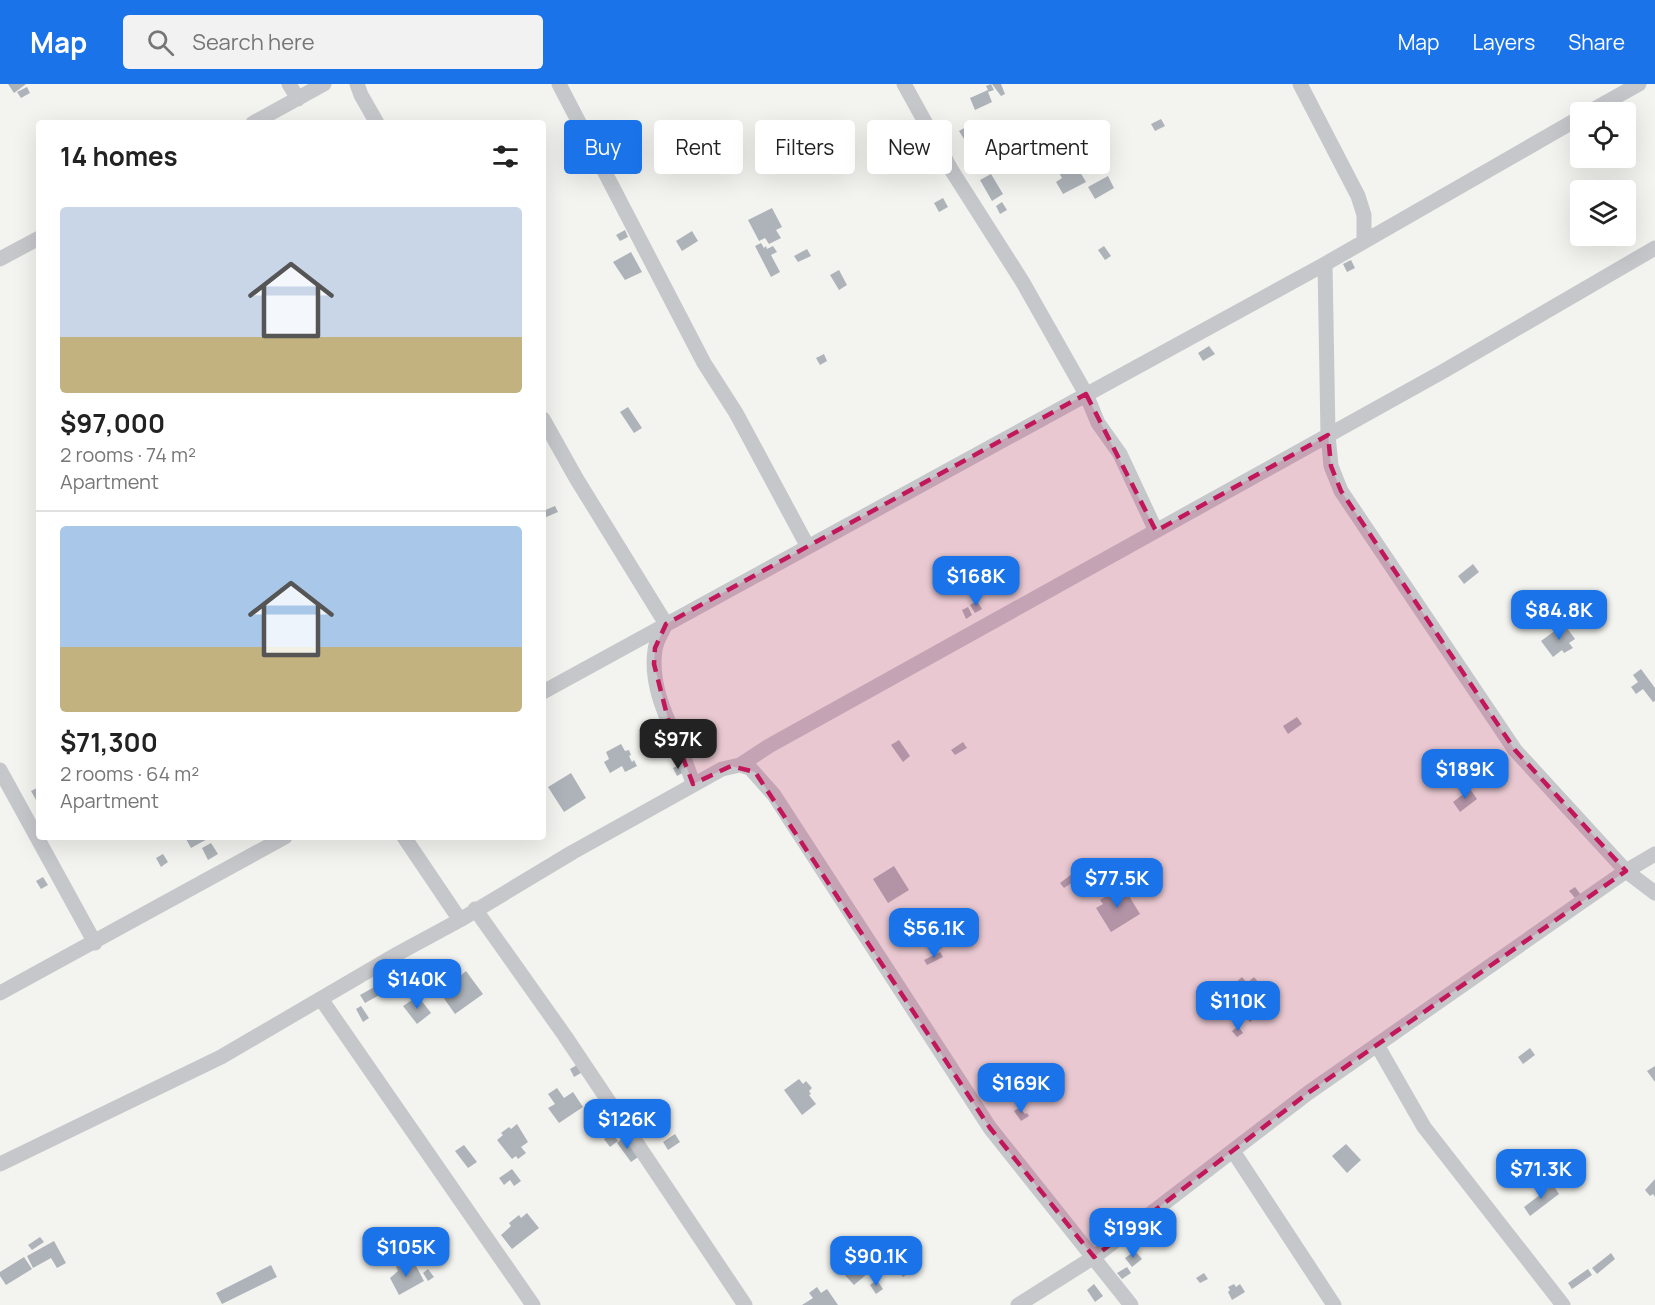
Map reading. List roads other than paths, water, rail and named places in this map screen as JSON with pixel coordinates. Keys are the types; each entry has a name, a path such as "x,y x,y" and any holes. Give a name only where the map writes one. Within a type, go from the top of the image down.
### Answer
{"street":[{"path":"288,84 298,99"},
{"path":"259,120 324,84"},
{"path":"357,84 374,120"},
{"path":"559,84 704,363 736,413 808,546"},
{"path":"904,84 952,171 1022,281 1086,394 1098,423 1120,454 1155,531"},
{"path":"1300,84 1358,196 1364,215 1364,241"},
{"path":"1607,102 1639,84"},
{"path":"546,691 1325,264 1570,123"},
{"path":"0,259 36,240"},
{"path":"0,1164 221,1057 693,784 722,769 740,765 769,746 1328,435 1655,248"},
{"path":"1325,264 1328,435 1331,466 1341,491 1515,750 1626,871 1655,893"},
{"path":"546,424 576,478 666,624"},
{"path":"666,624 655,648 657,684 693,784"},
{"path":"740,765 755,772 774,795 990,1128 1131,1305"},
{"path":"0,770 36,836"},
{"path":"38,840 95,943"},
{"path":"0,993 280,840"},
{"path":"406,840 460,920"},
{"path":"1018,1305 1094,1257 1308,1093 1626,871 1655,854"},
{"path":"475,909 565,1036 745,1305"},
{"path":"321,999 533,1305"},
{"path":"1377,1045 1424,1127 1563,1305"},
{"path":"1233,1151 1334,1305"}]}
